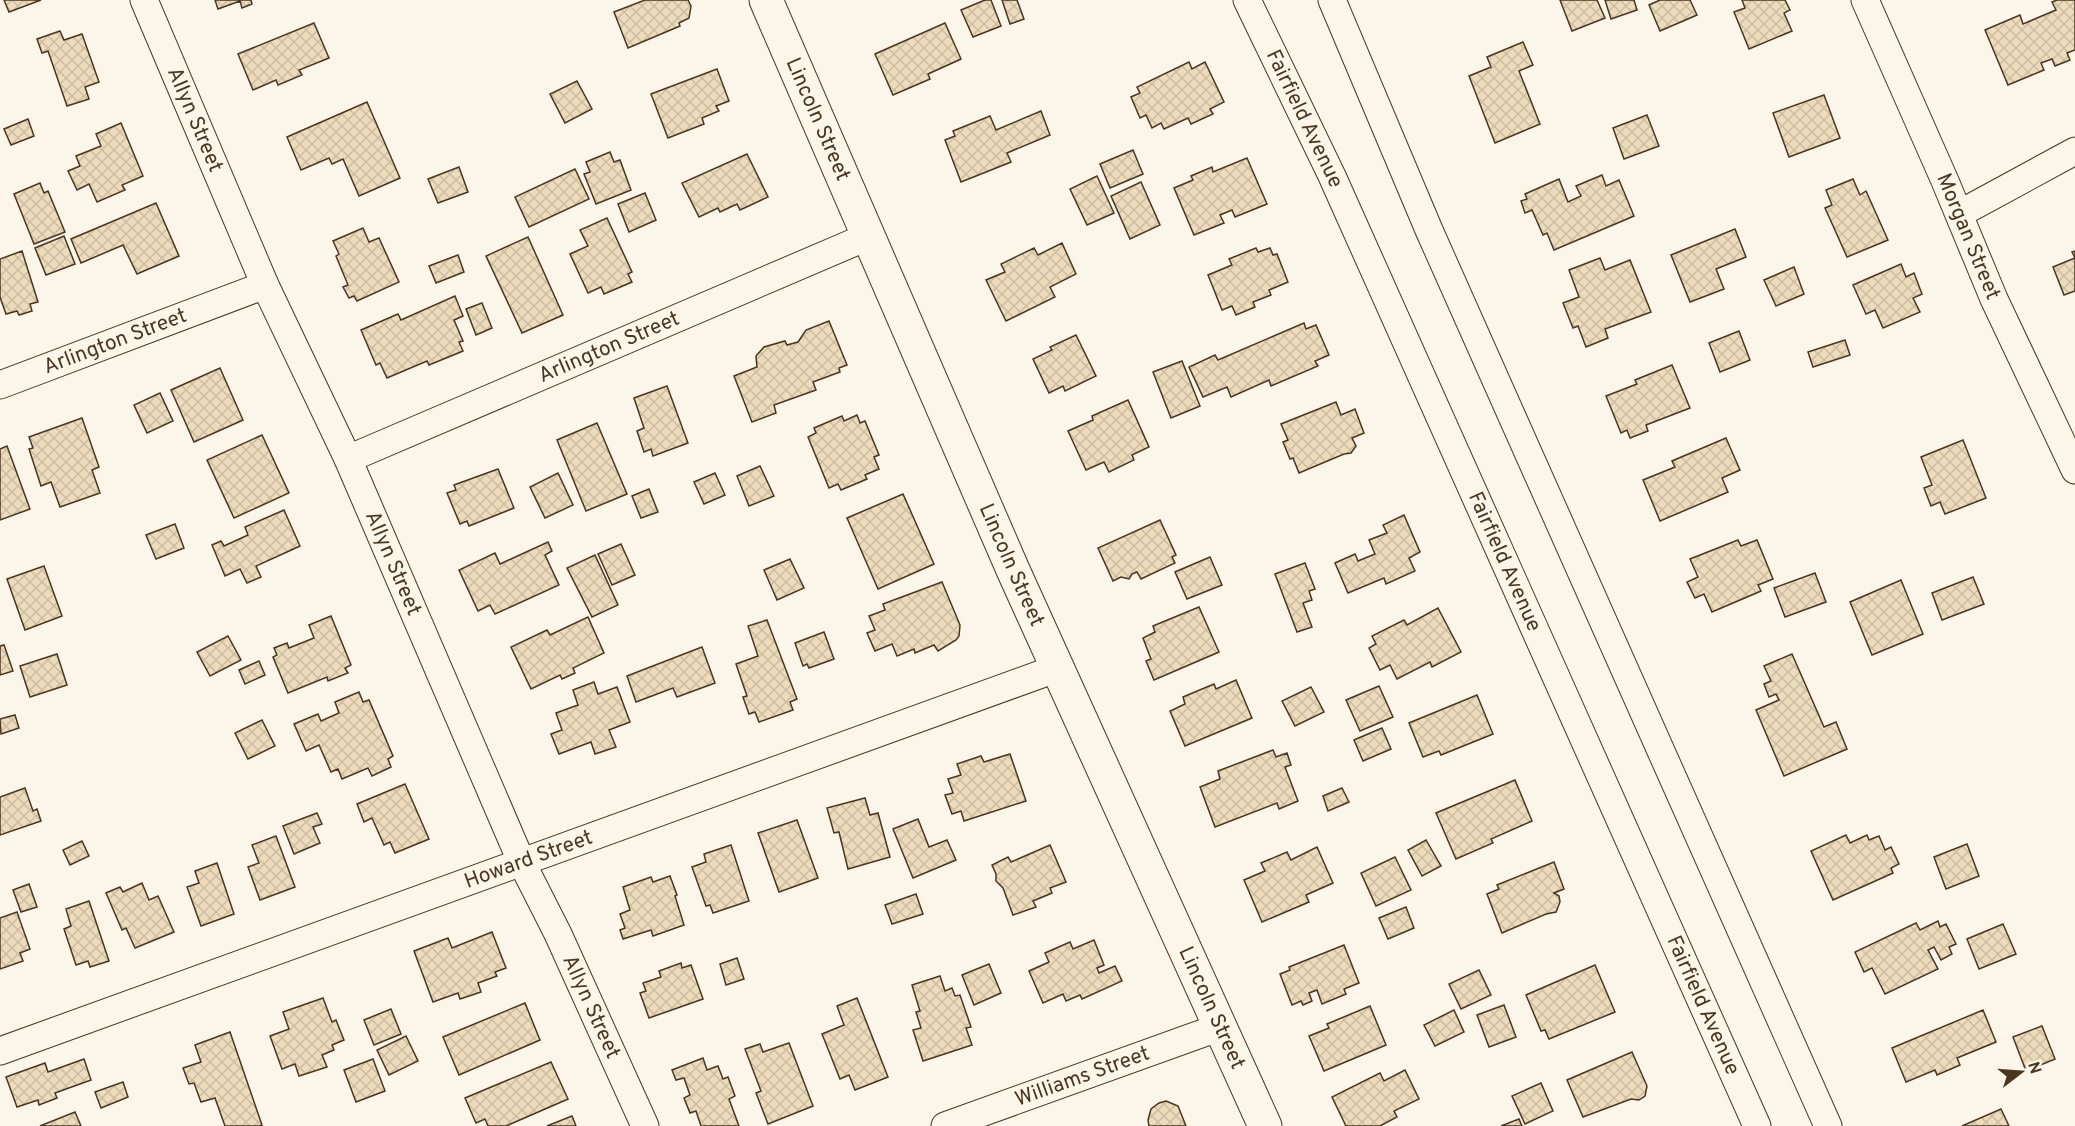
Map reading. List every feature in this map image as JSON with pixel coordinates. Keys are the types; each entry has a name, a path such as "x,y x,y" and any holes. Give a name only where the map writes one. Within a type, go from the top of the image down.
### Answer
{"main road":[{"name":"Lincoln Street","path":"766,0 1058,668 1265,1126"}],"street":[{"name":"Allyn Street","path":"144,0 265,285 348,459 521,861 558,934 645,1126"},
{"name":"Fairfield Avenue","path":"1247,0 1332,176 1757,1126"},
{"path":"1332,0 1429,230 1828,1126"},
{"name":"Morgan Street","path":"1865,0 1995,299 2075,470"},
{"path":"1959,214 2075,152"},
{"name":"Arlington Street","path":"348,459 869,236"},
{"name":"Arlington Street","path":"0,385 265,285"},
{"name":"Howard Street","path":"0,1051 1058,668"},
{"name":"Williams Street","path":"945,1126 1220,1027"}],"building":[{"path":"4,0 41,0 9,12"},
{"path":"215,0 251,0 252,4 242,8 240,1 218,9"},
{"path":"645,0 688,0 691,6 689,18 679,23 680,26 628,48 614,12"},
{"path":"985,0 991,0 1001,26 973,37 961,10"},
{"path":"1002,0 1017,0 1024,19 1010,24"},
{"path":"1560,0 1597,0 1605,18 1572,31"},
{"path":"1605,0 1634,0 1637,10 1611,19"},
{"path":"1660,0 1690,0 1697,15 1660,31 1649,5"},
{"path":"1742,0 1785,0 1790,10 1784,13 1792,31 1749,49 1734,12 1745,8"},
{"path":"2075,0 2075,50 2067,53 2070,60 2055,66 2052,59 2041,63 2044,70 2008,85 1985,30 2020,15 2023,24 2056,10 2052,2"},
{"path":"314,23 329,58 299,70 302,75 278,85 276,80 253,90 238,54"},
{"path":"945,23 961,59 928,74 930,79 893,95 875,54"},
{"path":"60,31 64,40 82,34 99,82 85,87 89,99 67,106 48,51 42,53 37,39"},
{"path":"1523,42 1533,65 1519,71 1540,124 1495,143 1469,76 1491,67 1487,57"},
{"path":"1189,62 1192,69 1205,62 1224,102 1210,109 1213,114 1191,124 1188,118 1164,129 1161,123 1152,128 1146,115 1140,118 1131,97 1140,93 1137,87"},
{"path":"717,69 729,101 716,106 719,111 702,118 704,124 668,138 651,94"},
{"path":"577,81 592,109 565,123 550,94"},
{"path":"1824,95 1840,138 1789,157 1773,113"},
{"path":"367,102 400,178 359,196 343,159 332,164 329,158 301,170 287,137"},
{"path":"1041,111 1050,135 1007,153 1011,162 961,182 945,140 955,136 953,131 990,116 996,130"},
{"path":"1647,115 1659,146 1624,159 1613,128"},
{"path":"28,119 34,136 11,145 4,129"},
{"path":"121,123 143,176 122,185 125,190 97,202 89,184 77,190 68,171 80,166 76,156 101,146 96,134"},
{"path":"1133,150 1143,174 1110,188 1100,164"},
{"path":"610,152 614,162 620,160 631,190 596,204 584,174 590,172 586,162"},
{"path":"747,154 768,197 740,210 737,204 720,212 718,208 699,217 682,183"},
{"path":"1247,158 1267,204 1235,217 1232,210 1220,215 1224,223 1194,235 1174,188 1193,180 1191,176 1212,167 1213,172"},
{"path":"459,167 468,192 438,203 428,179"},
{"path":"575,169 589,199 529,227 515,197"},
{"path":"1602,175 1606,186 1619,180 1634,216 1554,250 1547,233 1543,235 1532,210 1525,213 1521,201 1527,199 1525,194 1559,179 1568,202 1581,196 1576,186"},
{"path":"1097,176 1114,213 1087,225 1070,189"},
{"path":"1853,179 1860,195 1866,191 1888,240 1847,257 1825,208 1832,205 1826,190"},
{"path":"1141,182 1160,225 1130,239 1111,196"},
{"path":"40,183 44,193 48,191 65,232 34,244 14,194"},
{"path":"645,193 656,220 629,232 618,204"},
{"path":"156,203 179,256 137,274 123,245 81,263 71,239"},
{"path":"607,218 632,272 628,274 632,282 604,294 601,287 588,293 570,254 588,246 580,230"},
{"path":"363,228 369,242 379,238 399,282 357,301 354,296 349,298 343,287 348,285 336,256 339,254 333,241"},
{"path":"1735,229 1746,257 1716,269 1724,289 1690,302 1671,255"},
{"path":"64,236 75,264 46,275 35,248"},
{"path":"528,237 563,315 522,333 486,256"},
{"path":"1062,243 1076,274 1050,287 1055,297 1006,321 986,280 1005,272 1001,264 1034,248 1038,255"},
{"path":"1256,248 1258,252 1270,248 1273,255 1277,254 1288,282 1269,290 1271,295 1253,302 1255,307 1236,315 1232,306 1222,310 1208,275 1232,265 1229,259"},
{"path":"22,251 38,302 30,304 32,311 19,315 17,311 6,314 0,297 0,259"},
{"path":"458,255 464,272 436,283 429,266"},
{"path":"1600,258 1605,270 1630,260 1651,312 1605,329 1608,338 1586,347 1578,326 1573,328 1563,303 1579,297 1569,270"},
{"path":"2075,258 2075,291 2064,295 2053,267"},
{"path":"1901,264 1906,277 1914,273 1922,294 1913,298 1920,312 1883,328 1875,310 1866,314 1853,285"},
{"path":"1794,267 1804,294 1776,306 1764,280"},
{"path":"455,296 463,316 454,320 463,341 459,342 463,351 429,365 427,361 387,378 380,363 376,365 361,330 398,314 401,320"},
{"path":"482,303 492,328 476,335 466,309"},
{"path":"829,321 847,365 839,368 840,372 813,382 816,390 774,405 776,413 752,422 734,376 757,367 756,356 764,347 785,341 787,345 798,342 806,330"},
{"path":"1304,323 1306,329 1316,325 1329,355 1315,361 1318,366 1271,386 1269,380 1231,397 1227,387 1203,397 1189,367 1215,355 1218,360"},
{"path":"1739,331 1750,360 1720,372 1709,343"},
{"path":"1076,335 1096,376 1065,391 1063,386 1049,393 1033,359 1052,350 1050,347"},
{"path":"1845,340 1850,355 1813,367 1808,352"},
{"path":"1182,361 1200,406 1171,418 1153,372"},
{"path":"1672,365 1690,408 1646,425 1648,431 1630,438 1627,430 1621,433 1606,396 1637,384 1635,380"},
{"path":"220,368 243,420 194,442 171,390"},
{"path":"667,386 688,443 653,456 651,449 644,452 637,431 644,428 634,398"},
{"path":"160,393 173,421 147,433 134,405"},
{"path":"1128,400 1149,447 1132,455 1134,460 1109,472 1104,462 1086,470 1068,431 1093,420 1092,416"},
{"path":"1336,402 1341,415 1355,409 1364,433 1352,438 1356,446 1351,453 1299,473 1283,442 1288,440 1281,424"},
{"path":"857,415 860,423 865,421 879,455 874,457 879,469 865,475 867,479 841,490 838,484 829,488 808,437 816,433 814,428 842,416 844,421"},
{"path":"82,418 99,467 92,470 100,493 60,507 51,482 41,486 29,449 33,448 29,437"},
{"path":"597,423 627,494 586,511 557,440"},
{"path":"262,435 289,493 234,518 207,460"},
{"path":"1726,438 1740,470 1722,478 1728,492 1660,521 1643,480 1675,467 1672,461"},
{"path":"1963,440 1986,498 1945,514 1940,502 1931,506 1924,488 1932,485 1921,457"},
{"path":"7,446 30,509 0,520 0,449"},
{"path":"760,466 774,496 749,506 737,476"},
{"path":"498,469 514,508 469,526 467,521 460,524 447,493 456,490 454,485"},
{"path":"558,473 573,505 545,518 530,487"},
{"path":"715,473 725,495 704,504 694,482"},
{"path":"649,489 658,512 641,518 632,496"},
{"path":"903,494 934,564 878,589 847,518"},
{"path":"284,510 300,546 256,566 261,577 247,583 240,569 225,576 212,545 221,541 224,546 248,535 245,527"},
{"path":"1404,515 1420,552 1409,558 1415,571 1386,584 1384,578 1348,593 1335,563 1355,554 1358,561 1375,554 1369,540 1387,533 1383,525"},
{"path":"1160,520 1176,555 1172,557 1175,563 1141,579 1137,572 1129,579 1121,577 1113,581 1098,548"},
{"path":"175,524 184,548 156,559 146,535"},
{"path":"1738,540 1741,546 1757,540 1773,579 1758,585 1761,591 1712,612 1704,594 1695,598 1687,582 1698,577 1690,559"},
{"path":"548,542 552,551 545,555 559,585 495,614 490,605 478,611 459,570 495,553 500,564"},
{"path":"621,544 635,575 612,585 598,554"},
{"path":"595,555 618,605 592,617 567,568"},
{"path":"1210,557 1222,585 1187,599 1175,572"},
{"path":"790,559 804,588 777,600 764,570"},
{"path":"1305,563 1315,589 1309,591 1312,600 1303,603 1312,627 1297,632 1275,574"},
{"path":"44,566 62,616 25,630 7,579"},
{"path":"1815,573 1826,602 1785,617 1774,588"},
{"path":"1973,577 1984,604 1942,620 1932,593"},
{"path":"1901,580 1923,634 1872,655 1850,602"},
{"path":"942,582 960,625 959,636 956,640 938,651 934,645 915,653 914,649 897,656 892,644 875,651 867,633 875,630 869,616 885,610 883,604"},
{"path":"1199,607 1219,652 1154,680 1146,661 1151,659 1143,638 1155,632 1153,626"},
{"path":"1438,608 1461,652 1432,667 1430,662 1397,679 1390,665 1380,670 1369,648 1376,644 1372,636 1404,620 1407,625"},
{"path":"331,616 351,665 345,668 348,673 328,681 327,677 288,693 273,657 277,655 274,648 287,643 289,648 314,638 309,625"},
{"path":"588,617 604,653 573,668 575,673 562,679 560,675 531,689 511,647 547,630 550,635"},
{"path":"767,620 797,699 790,702 793,710 759,722 755,712 749,714 743,697 747,696 736,664 758,656 748,626"},
{"path":"824,632 834,659 809,668 807,664 803,666 795,643"},
{"path":"228,636 241,660 210,676 197,652"},
{"path":"4,645 13,671 0,675 0,646"},
{"path":"702,647 715,683 677,697 673,688 636,702 627,676"},
{"path":"57,654 67,685 30,697 20,666"},
{"path":"1792,654 1824,727 1836,722 1847,749 1784,776 1756,710 1779,700 1776,694 1769,697 1764,684 1771,681 1764,666"},
{"path":"259,661 265,675 245,684 239,670"},
{"path":"1236,680 1252,718 1185,746 1170,711 1185,704 1183,697 1214,684 1216,689"},
{"path":"594,682 598,694 617,687 630,722 609,730 616,747 595,754 591,742 559,754 551,734 562,730 556,713 578,705 573,690"},
{"path":"1379,686 1393,717 1360,731 1346,700"},
{"path":"1311,687 1324,712 1295,726 1282,701"},
{"path":"359,692 363,702 369,700 393,756 388,759 391,767 372,776 368,768 342,779 338,769 331,772 319,745 306,751 294,724 318,714 321,721 339,713 335,702"},
{"path":"1477,695 1493,734 1441,755 1439,751 1423,757 1409,723"},
{"path":"15,715 19,728 1,734 0,719"},
{"path":"262,720 275,746 248,759 235,733"},
{"path":"1382,728 1391,749 1363,761 1354,740"},
{"path":"1273,750 1276,757 1287,753 1291,765 1285,767 1298,801 1279,809 1277,803 1215,827 1200,787 1220,779 1218,771"},
{"path":"1010,754 1026,801 964,821 961,811 952,814 945,795 953,793 948,779 961,775 957,764 981,756 984,762"},
{"path":"1515,780 1532,821 1491,839 1493,843 1456,859 1436,813"},
{"path":"405,784 429,839 395,853 390,842 384,845 372,818 364,822 357,804"},
{"path":"25,788 33,811 37,809 41,821 0,835 0,797"},
{"path":"1342,788 1349,802 1328,811 1323,796"},
{"path":"865,798 870,815 878,813 890,857 848,869 839,832 834,833 827,808"},
{"path":"317,813 322,824 313,827 320,843 294,854 283,826"},
{"path":"918,819 929,847 947,840 956,860 913,878 893,829"},
{"path":"797,820 818,878 779,892 758,833"},
{"path":"1846,835 1850,843 1867,835 1869,840 1879,836 1885,850 1891,847 1899,864 1891,868 1893,873 1833,900 1811,851"},
{"path":"276,836 295,887 260,900 248,867 259,863 252,845"},
{"path":"1426,840 1441,866 1422,876 1408,850"},
{"path":"82,841 89,856 70,865 63,850"},
{"path":"1967,844 1979,876 1946,889 1934,857"},
{"path":"731,845 749,901 713,913 710,905 706,906 692,867 706,862 704,854"},
{"path":"1050,845 1066,882 1050,888 1052,893 1033,901 1036,907 1013,915 1003,888 996,881 992,865 1008,857 1011,862"},
{"path":"1317,847 1333,883 1306,895 1309,902 1262,922 1244,880 1265,871 1261,863 1287,852 1291,860"},
{"path":"1395,857 1411,890 1376,906 1361,873"},
{"path":"1554,862 1564,889 1554,893 1559,896 1560,902 1556,912 1502,933 1487,894 1499,889 1497,885"},
{"path":"217,863 234,914 201,926 187,887 199,883 195,871"},
{"path":"670,876 684,925 653,936 651,930 623,939 620,930 625,928 620,914 630,910 623,887 651,877 653,882"},
{"path":"142,883 149,900 158,896 174,932 135,948 126,928 122,930 106,893 120,887 123,892"},
{"path":"29,884 37,907 21,912 13,890"},
{"path":"916,894 923,914 892,924 885,905"},
{"path":"89,901 109,961 90,967 88,961 76,965 64,929 71,926 66,909"},
{"path":"1406,907 1414,928 1388,939 1379,918"},
{"path":"17,912 30,949 20,953 23,961 0,969 0,918"},
{"path":"1938,921 1940,927 1946,924 1956,944 1949,947 1952,954 1941,960 1934,947 1928,950 1938,969 1885,994 1872,968 1864,972 1855,952 1916,923 1920,930"},
{"path":"2003,924 2016,954 1979,969 1967,939"},
{"path":"492,932 506,968 495,972 497,976 478,983 481,992 460,999 458,993 433,1002 414,951 448,938 452,948"},
{"path":"1094,940 1104,965 1097,968 1099,973 1115,966 1122,981 1082,999 1080,995 1066,1001 1063,994 1043,1003 1029,971 1049,962 1045,953 1070,942 1073,949"},
{"path":"1344,945 1359,983 1344,989 1346,994 1322,1004 1317,990 1309,993 1312,1001 1303,1005 1301,1001 1292,1005 1280,974 1290,970 1289,967"},
{"path":"737,958 744,979 726,985 720,964"},
{"path":"681,963 682,968 691,965 703,999 649,1018 640,993 646,991 643,983 661,977 659,971"},
{"path":"989,964 1001,993 974,1005 962,975"},
{"path":"1595,965 1615,1012 1549,1039 1545,1030 1541,1031 1526,995"},
{"path":"1479,970 1491,995 1461,1009 1449,984"},
{"path":"940,976 945,991 952,988 955,996 960,995 971,1027 966,1028 972,1045 923,1061 913,1030 921,1028 916,1012 920,1011 912,985"},
{"path":"323,998 332,1022 336,1020 344,1040 332,1045 334,1050 322,1055 327,1067 299,1076 295,1064 282,1069 270,1036 289,1029 283,1012"},
{"path":"857,998 888,1077 855,1090 849,1075 840,1079 822,1034 844,1025 837,1006"},
{"path":"525,1003 540,1040 459,1075 443,1037"},
{"path":"1504,1005 1516,1037 1489,1047 1477,1015"},
{"path":"1370,1006 1386,1045 1324,1071 1309,1036 1329,1028 1327,1024"},
{"path":"391,1009 401,1034 374,1045 364,1020"},
{"path":"1454,1010 1464,1032 1435,1046 1424,1025"},
{"path":"1983,1010 1996,1042 1957,1058 1960,1065 1937,1075 1935,1070 1906,1082 1892,1048"},
{"path":"2042,1026 2055,1059 2026,1071 2013,1037"},
{"path":"230,1032 262,1125 260,1126 225,1126 215,1098 201,1102 194,1083 189,1084 183,1068 201,1062 195,1045"},
{"path":"406,1036 418,1061 389,1075 377,1050"},
{"path":"789,1043 813,1106 768,1124 756,1093 761,1091 745,1049 760,1044 763,1052"},
{"path":"1632,1052 1647,1086 1645,1096 1639,1100 1631,1099 1583,1117 1567,1080"},
{"path":"703,1058 707,1070 718,1066 723,1079 728,1077 735,1096 729,1099 739,1126 701,1126 696,1111 690,1113 684,1098 690,1095 684,1078 676,1080 672,1070"},
{"path":"84,1059 91,1080 55,1093 57,1098 39,1105 38,1100 17,1107 6,1077 45,1063 48,1072"},
{"path":"373,1059 385,1091 356,1102 344,1070"},
{"path":"551,1062 568,1099 506,1126 488,1126 485,1119 476,1123 465,1098"},
{"path":"1405,1070 1419,1099 1394,1111 1397,1117 1380,1126 1346,1126 1332,1097 1380,1073 1384,1081"},
{"path":"123,1082 128,1097 101,1108 95,1092"},
{"path":"1541,1083 1553,1111 1525,1124 1512,1096"},
{"path":"1166,1101 1178,1106 1186,1126 1149,1126 1151,1109"},
{"path":"2001,1109 2009,1126 1962,1126"},
{"path":"75,1112 81,1126 40,1126"},
{"path":"572,1116 576,1126 547,1126"},
{"path":"1519,1119 1522,1126 1501,1126"}]}
